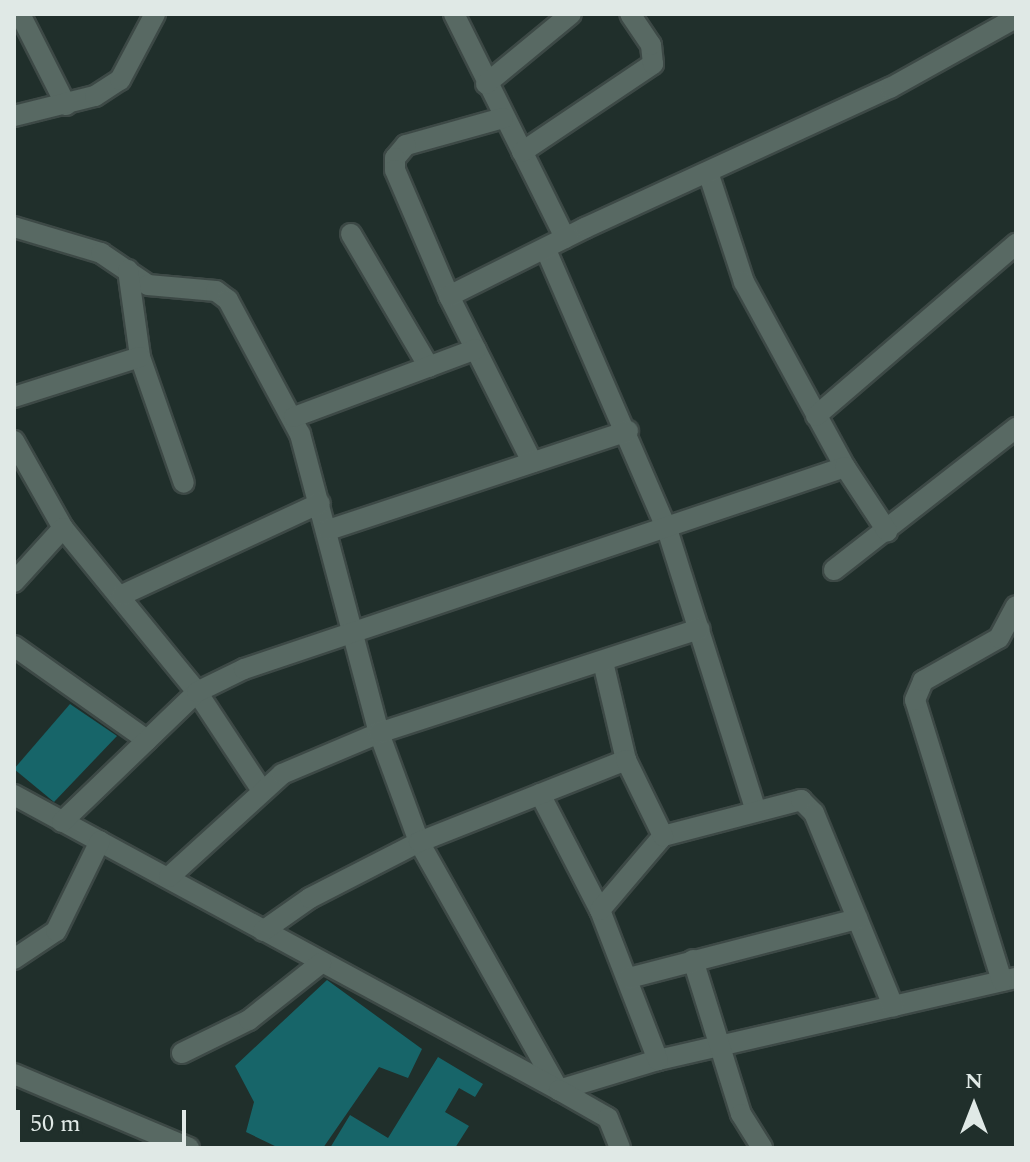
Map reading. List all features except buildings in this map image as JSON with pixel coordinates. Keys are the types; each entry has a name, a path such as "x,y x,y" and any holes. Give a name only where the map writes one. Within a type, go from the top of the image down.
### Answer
{"street":[{"path":"20,14 66,105"},
{"path":"14,116 95,96 120,80 155,14"},
{"path":"454,14 486,84 565,238"},
{"path":"486,84 571,14"},
{"path":"522,152 653,64 651,45 630,14"},
{"path":"449,296 565,238 890,88 1016,18"},
{"path":"503,118 423,138 406,145 395,158 402,193 449,296 532,462"},
{"path":"708,172 740,273 845,467 887,531"},
{"path":"14,227 101,253 148,285 222,294 294,417 328,530 379,733 419,842 559,1090"},
{"path":"351,234 429,367"},
{"path":"816,416 1016,244"},
{"path":"546,250 628,431 667,529 756,811"},
{"path":"128,270 140,357 184,483"},
{"path":"294,417 476,349"},
{"path":"14,397 140,357"},
{"path":"834,570 1016,428"},
{"path":"328,530 628,431"},
{"path":"14,441 63,528 122,595 197,692 261,789"},
{"path":"62,822 197,692 244,669 845,467"},
{"path":"122,595 320,503"},
{"path":"14,582 63,528"},
{"path":"559,1090 658,1060 1009,980 915,700 923,681 999,638 1016,606"},
{"path":"169,877 261,789 282,774 379,733 700,629"},
{"path":"14,646 147,740"},
{"path":"603,662 626,760 663,836"},
{"path":"263,931 310,898 419,842 626,760"},
{"path":"540,794 600,910 629,978 658,1060"},
{"path":"14,795 608,1118 620,1148"},
{"path":"600,910 663,836 791,801 807,803 893,1006"},
{"path":"17,953 46,943 56,931 100,841"},
{"path":"629,978 857,919"},
{"path":"693,960 741,1114 762,1148"},
{"path":"182,1053 249,1020 321,963"},
{"path":"14,1074 158,1140 189,1148"}]}
